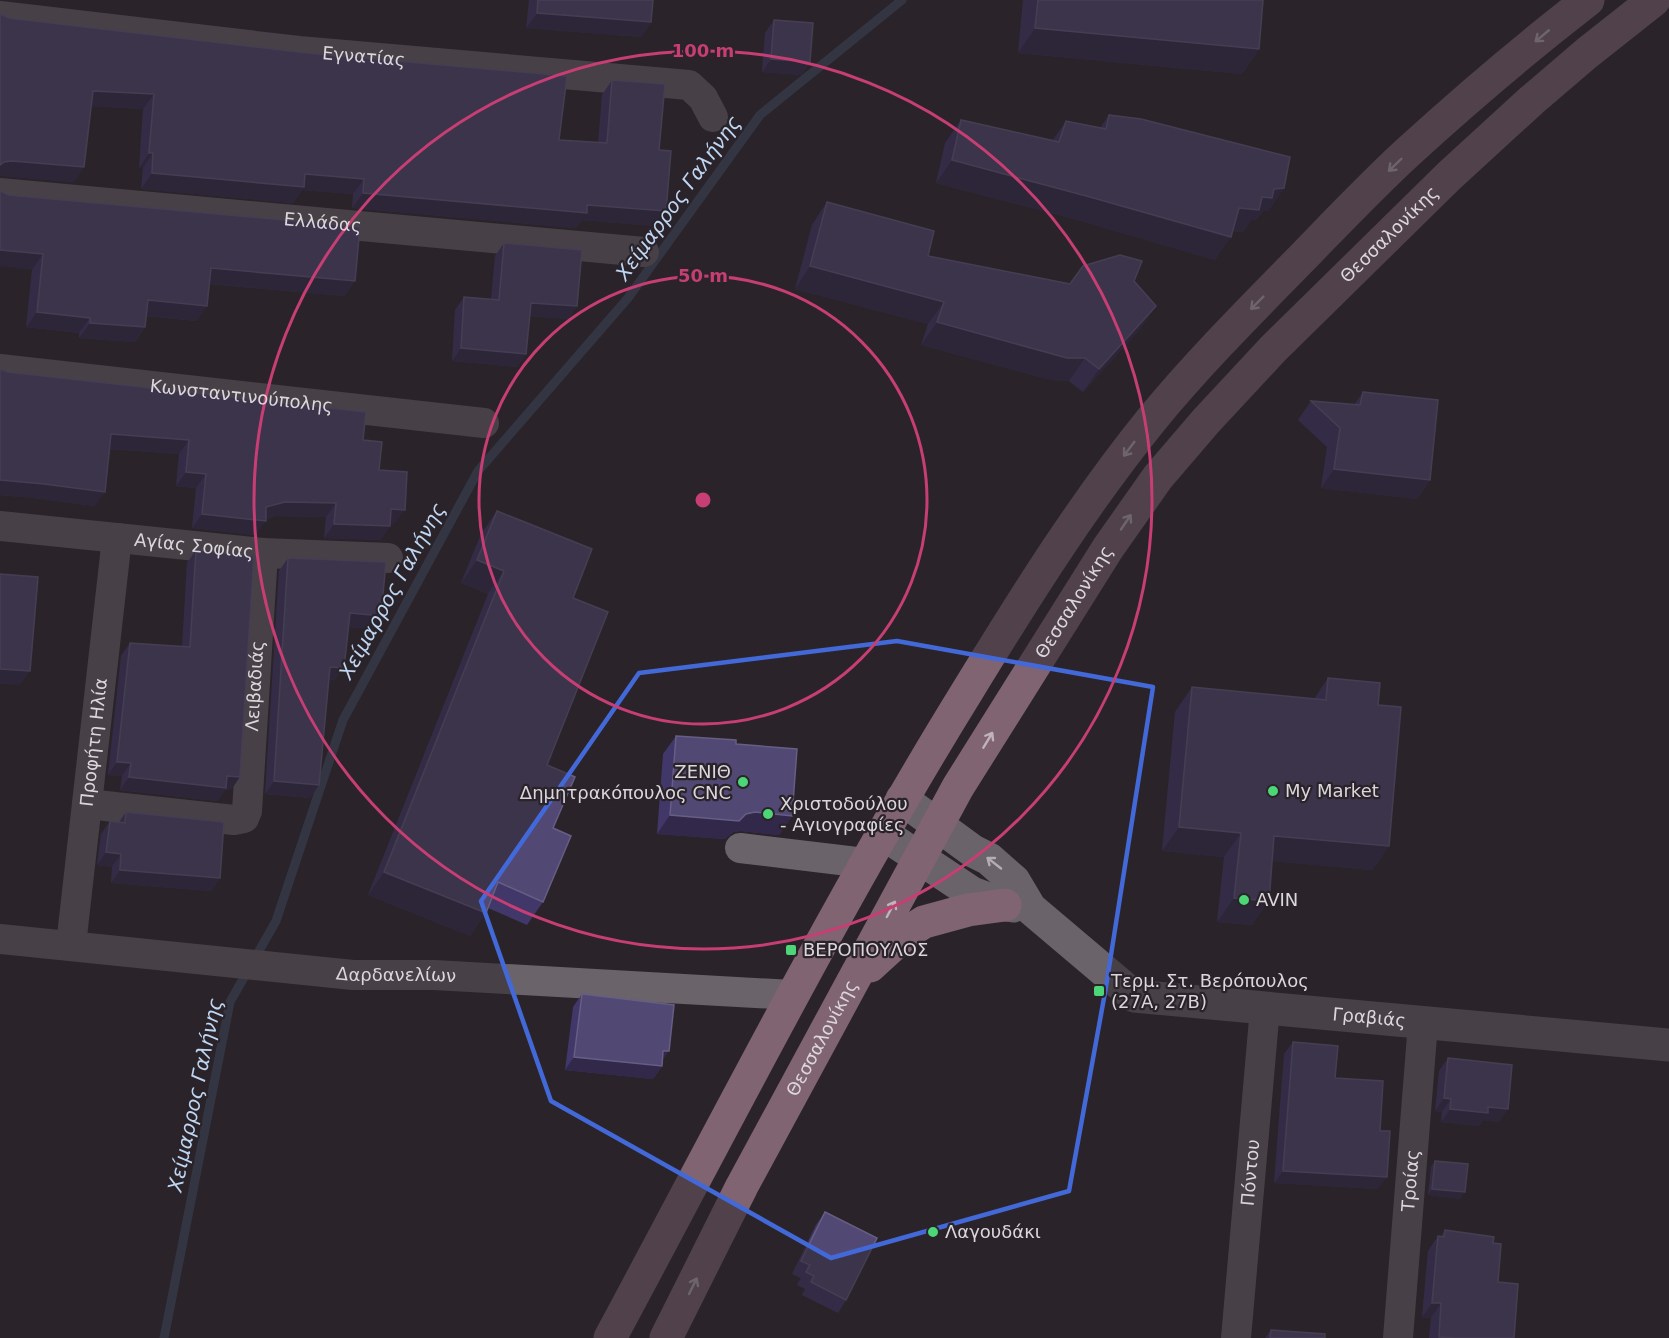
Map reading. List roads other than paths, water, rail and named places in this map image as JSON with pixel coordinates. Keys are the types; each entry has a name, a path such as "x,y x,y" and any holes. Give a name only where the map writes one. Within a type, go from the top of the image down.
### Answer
{"main road":[{"path":"610,1338 792,995 882,833 1026,595 1084,510 1152,419 1233,327 1408,153 1542,35 1588,0"},
{"name":"Θεσσαλονίκης","path":"666,1338 741,1186 968,770 1108,548 1158,477 1273,349 1449,176 1571,66 1654,0"},
{"path":"850,986 893,944 924,922 968,910 1018,907"}],"street":[{"name":"Εγνατίας","path":"0,16 299,51 689,85 703,98 713,117"},
{"name":"Ελλάδας","path":"0,193 644,252"},
{"name":"Κωνσταντινούπολης","path":"0,369 484,423"},
{"name":"Αγίας Σοφίας","path":"0,526 263,552 388,558"},
{"name":"Προφήτη Ηλία","path":"71,945 117,538"},
{"name":"Λειβαδιάς","path":"87,804 234,820 244,818 247,811 263,552"},
{"name":"Γραβιάς","path":"902,799 973,851 989,859 1014,881 1018,907"},
{"name":"Γραβιάς","path":"882,833 972,893 1018,907 1134,996 1669,1045"},
{"path":"740,848 865,863"},
{"name":"Δαρδανελίων","path":"0,939 353,975 434,975 792,995"},
{"name":"Πόντου","path":"1236,1338 1265,1008"},
{"name":"Τροίας","path":"1398,1338 1424,1023"}],"waterway":[{"name":"Χείμαρρος Γαλήνης","path":"164,1338 230,1002 276,921 343,720 478,471 628,298 760,115 902,0"}],"place":[{"name":"ΖΕΝΙΘ Δημητρακόπουλος CNC","path":"743,782"},
{"name":"My Market","path":"1273,791"},
{"name":"Χριστοδούλου - Αγιογραφίες","path":"768,814"},
{"name":"AVIN","path":"1244,900"},
{"name":"ΒΕΡΟΠΟΥΛΟΣ","path":"791,950"},
{"name":"Τερμ. Στ. Βερόπουλος (27Α, 27Β)","path":"1099,991"},
{"name":"Λαγουδάκι","path":"933,1232"}]}
